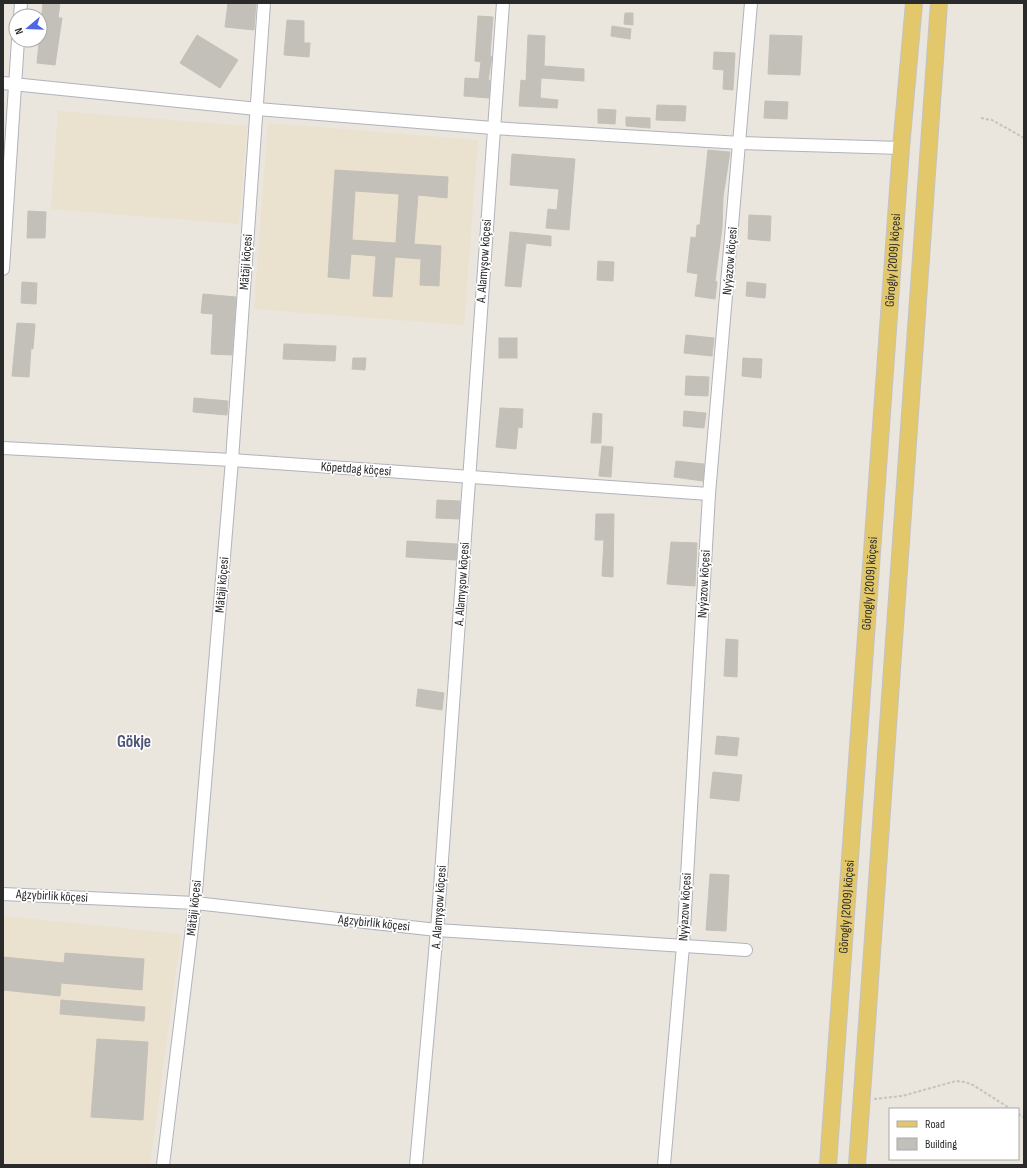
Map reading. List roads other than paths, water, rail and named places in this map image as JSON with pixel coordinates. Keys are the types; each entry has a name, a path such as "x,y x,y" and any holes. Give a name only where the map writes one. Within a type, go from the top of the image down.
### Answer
{"main road":[{"name":"Görogly (2009) köçesi","path":"828,1165 901,148 914,3"},
{"path":"858,1165 939,3"}],"street":[{"name":"Mätäji köçesi","path":"163,1165 195,903 232,460 264,3"},
{"name":"A. Alamyşow köçesi","path":"416,1165 438,930 493,128 503,3"},
{"name":"Nyýazow köçesi","path":"664,1165 683,946 709,494 741,143 751,3"},
{"path":"3,270 9,84 16,48"},
{"path":"9,84 257,109 493,128 741,143 901,148"},
{"name":"Köpetdag köçesi","path":"3,448 232,460 709,494"},
{"name":"Agzybirlik köçesi","path":"3,894 195,903 438,930 746,950"}],"district":[{"name":"Gökje","path":"134,742"}]}
